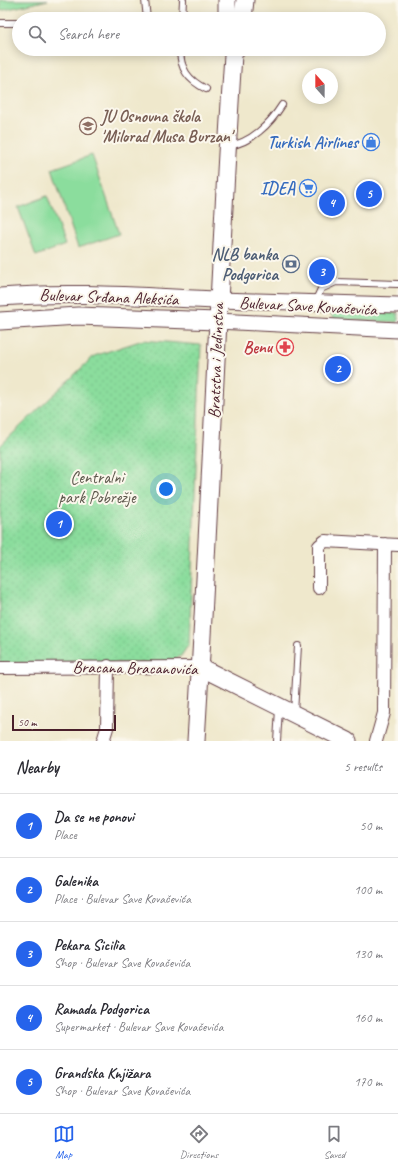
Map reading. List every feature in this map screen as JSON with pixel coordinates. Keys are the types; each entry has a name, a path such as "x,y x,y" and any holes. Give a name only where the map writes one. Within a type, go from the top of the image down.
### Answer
{"main road":[{"path":"227,0 227,12"},
{"path":"244,12 245,0"},
{"name":"Bratstva i Jedinstva","path":"196,741 218,300 233,56"},
{"name":"Bulevar Srđana Aleksića","path":"0,297 78,293 218,300"},
{"name":"Bulevar Srđana Aleksića","path":"0,321 78,316 217,321"},
{"name":"Bracana Bracanovića","path":"200,667 348,741"}],"street":[{"name":"Bulevar Save Kovačevića","path":"218,300 314,304 398,305"},
{"name":"Bulevar Save Kovačevića","path":"217,321 398,330"},
{"path":"319,588 319,546 321,543 325,541 398,545"},
{"path":"376,741 384,713 385,544"},
{"name":"Bracana Bracanovića","path":"0,668 108,666 200,667"},
{"path":"103,741 107,728 108,666"}],"lane":[{"path":"145,0 146,12"},
{"path":"182,12 183,0"},
{"path":"0,23 12,23"},
{"path":"180,56 185,73 196,84 206,89"},
{"path":"228,146 242,143 250,138 274,118 282,105"},
{"path":"314,304 322,289 336,282 398,284"},
{"path":"277,741 286,711 298,646"}],"green space":[{"path":"0,0 48,0 0,11"},
{"path":"92,155 119,234 78,248 52,169"},
{"path":"47,196 65,245 36,256 18,207"},
{"path":"328,311 398,313 398,322 335,320"},
{"name":"Centralni park Pobrežje","path":"143,340 201,345 189,644 181,656 165,663 0,663 0,446 94,356"}],"place":[{"name":"JU Osnovna škola 'Milorad Musa Burzan'","path":"88,126"},
{"name":"Turkish Airlines","path":"371,142"},
{"name":"IDEA","path":"308,188"},
{"name":"Grandska Knjižara","path":"369,194"},
{"name":"Ramada Podgorica","path":"332,203"},
{"name":"NLB banka Podgorica","path":"291,264"},
{"name":"Pekara Sicilia","path":"322,272"},
{"name":"Benu","path":"285,347"},
{"name":"Galenika","path":"338,369"},
{"name":"Da se ne ponovi","path":"59,524"}]}
